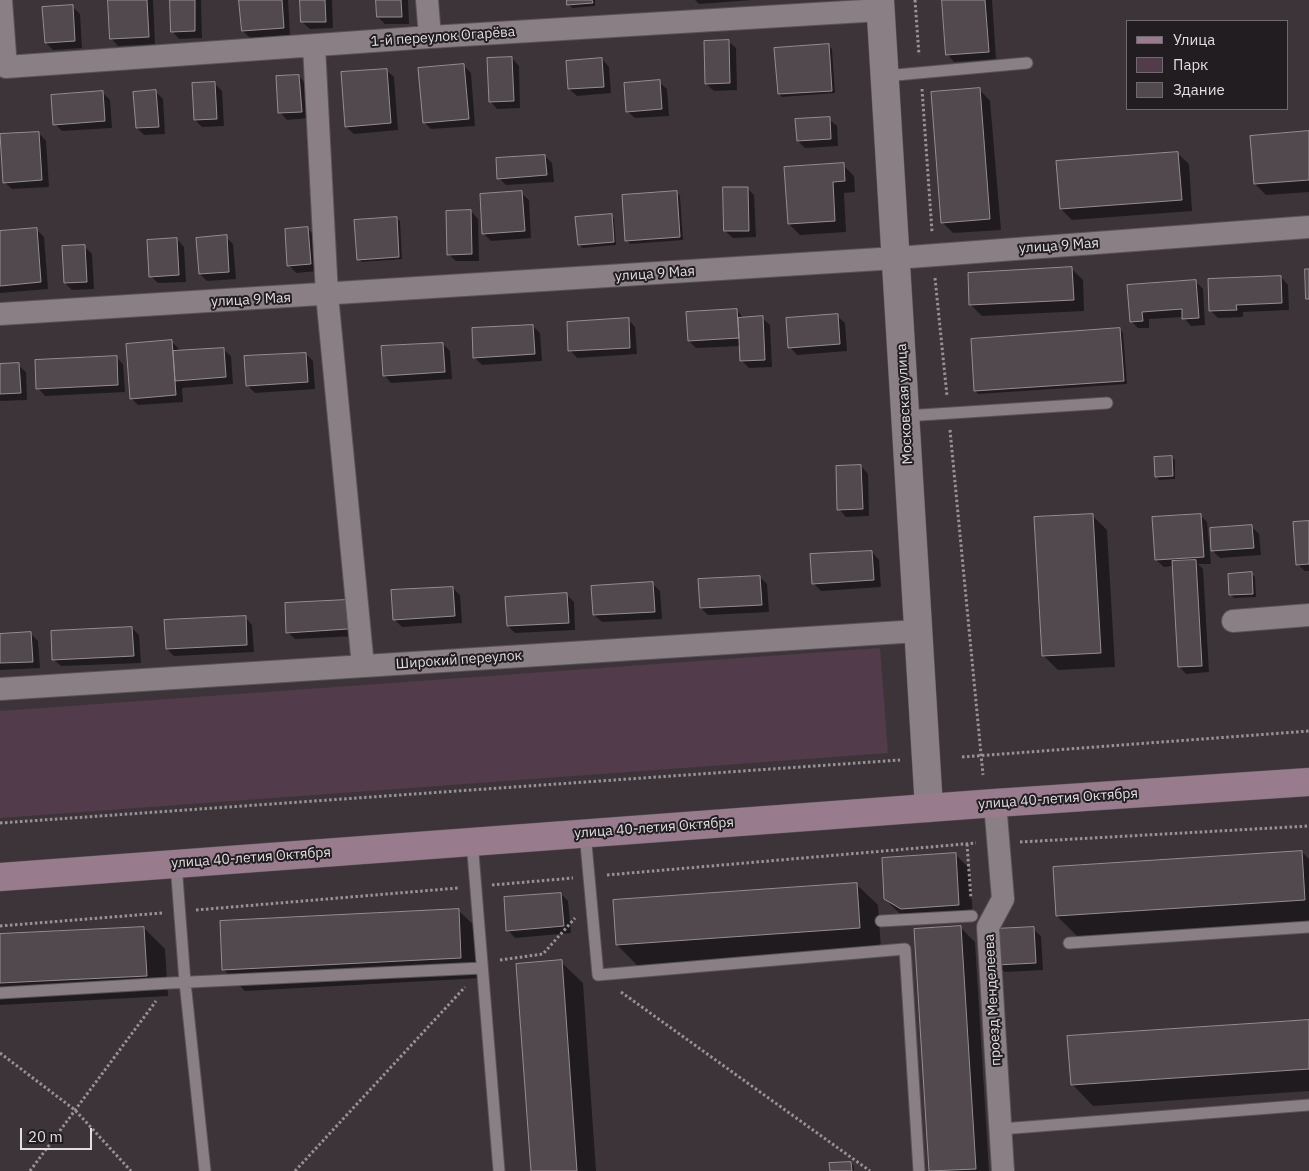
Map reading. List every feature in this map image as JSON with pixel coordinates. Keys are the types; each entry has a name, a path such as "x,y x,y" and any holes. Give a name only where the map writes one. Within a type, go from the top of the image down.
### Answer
{"main road":[{"name":"улица 40-летия Октября","path":"0,878 994,802 1309,782"}],"street":[{"name":"1-й переулок Огарёва","path":"1,0 6,67 881,5"},
{"path":"427,0 430,37"},
{"name":"Московская улица","path":"881,5 929,808"},
{"path":"314,46 327,295 363,666"},
{"name":"улица 9 Мая","path":"0,314 896,258 932,246 1309,227"},
{"path":"1233,621 1309,615"},
{"name":"Широкий переулок","path":"0,689 918,631"},
{"name":"проезд Менделеева","path":"994,802 1003,899 988,927 1003,1171"}],"lane":[{"path":"885,76 1027,63"},
{"path":"906,416 1107,403"},
{"path":"585,833 598,975 905,949 918,1171"},
{"path":"472,841 500,1171"},
{"path":"176,864 184,982 205,1171"},
{"path":"881,921 972,916"},
{"path":"1069,943 1309,927"},
{"path":"0,993 482,965"},
{"path":"1001,1129 1309,1105"}],"path":[{"path":"915,0 932,246 983,775"},
{"path":"962,757 982,757 1309,730"},
{"path":"0,823 907,760"},
{"path":"1030,842 1309,826"},
{"path":"295,1171 482,965 543,954 591,899"},
{"path":"598,975 870,1171"},
{"path":"30,1171 170,983"},
{"path":"0,1053 75,1110 131,1171"}],"green space":[{"path":"880,648 888,753 0,818 0,711"}],"building":[{"path":"108,0 147,0 149,37 110,39"},
{"path":"170,0 195,0 195,31 171,32"},
{"path":"239,0 282,0 284,28 242,31"},
{"path":"300,0 325,0 326,22 301,22"},
{"path":"376,0 401,0 402,17 377,17"},
{"path":"567,0 592,0 593,3 567,5"},
{"path":"942,0 985,0 989,52 946,55"},
{"path":"73,5 75,41 45,43 42,7"},
{"path":"729,40 730,83 705,84 704,41"},
{"path":"829,44 832,91 778,94 774,48"},
{"path":"512,57 514,101 489,102 487,58"},
{"path":"602,58 604,87 568,89 566,61"},
{"path":"464,64 469,119 423,123 418,68"},
{"path":"387,69 391,123 345,127 341,72"},
{"path":"299,75 302,112 278,113 276,76"},
{"path":"660,80 662,109 626,112 624,83"},
{"path":"215,82 217,119 194,120 192,83"},
{"path":"980,88 990,219 941,223 931,92"},
{"path":"156,90 159,127 136,128 133,92"},
{"path":"103,91 105,121 53,125 51,95"},
{"path":"830,117 831,139 797,141 795,119"},
{"path":"1309,131 1309,180 1254,184 1250,136"},
{"path":"39,132 42,180 3,183 0,134"},
{"path":"1178,152 1182,200 1060,209 1056,161"},
{"path":"545,155 547,175 497,179 496,158"},
{"path":"844,163 845,181 833,182 835,221 788,224 784,167"},
{"path":"723,187 748,187 749,231 724,231"},
{"path":"522,191 525,231 482,234 480,194"},
{"path":"677,191 680,237 625,241 622,195"},
{"path":"471,210 472,254 447,255 446,211"},
{"path":"612,214 614,242 578,245 575,217"},
{"path":"397,217 399,257 357,260 354,220"},
{"path":"308,227 311,264 287,266 285,229"},
{"path":"37,228 41,282 0,286 0,231"},
{"path":"227,235 229,272 199,274 196,238"},
{"path":"177,238 179,275 149,277 147,240"},
{"path":"85,245 87,282 64,283 62,246"},
{"path":"1072,267 1074,300 969,305 968,273"},
{"path":"1305,269 1309,269 1309,299 1306,299"},
{"path":"1281,276 1282,303 1236,305 1237,310 1209,311 1208,279"},
{"path":"1196,280 1199,318 1182,319 1182,309 1142,312 1143,321 1130,322 1127,285"},
{"path":"737,309 739,338 688,341 686,312"},
{"path":"838,314 840,344 788,348 786,318"},
{"path":"763,316 765,360 740,361 738,318"},
{"path":"629,318 630,348 568,351 567,322"},
{"path":"533,325 535,354 473,358 472,328"},
{"path":"1120,328 1124,381 974,391 971,339"},
{"path":"172,340 176,395 130,399 126,344"},
{"path":"443,343 445,372 383,376 381,346"},
{"path":"224,348 226,377 175,381 173,351"},
{"path":"306,353 308,382 246,386 244,356"},
{"path":"117,356 118,385 36,389 35,360"},
{"path":"19,363 21,393 0,394 0,364"},
{"path":"1172,456 1173,476 1155,477 1154,457"},
{"path":"861,465 863,509 837,510 836,466"},
{"path":"1093,514 1101,653 1042,656 1034,517"},
{"path":"1201,514 1204,557 1155,560 1152,517"},
{"path":"1309,521 1309,564 1296,565 1293,522"},
{"path":"1252,525 1254,548 1211,551 1210,528"},
{"path":"872,551 874,580 812,584 810,554"},
{"path":"1196,560 1202,666 1178,667 1172,561"},
{"path":"1252,572 1253,594 1229,595 1228,574"},
{"path":"760,576 762,605 700,608 698,579"},
{"path":"653,582 655,612 593,615 591,586"},
{"path":"453,587 455,616 393,620 391,590"},
{"path":"567,593 569,623 507,626 505,597"},
{"path":"346,600 348,629 286,633 285,603"},
{"path":"246,616 247,645 166,649 164,620"},
{"path":"132,627 134,656 52,660 51,631"},
{"path":"31,632 33,662 0,663 0,634"},
{"path":"1302,851 1305,900 1056,916 1053,867"},
{"path":"956,853 959,905 901,909 884,899 882,858"},
{"path":"857,883 860,928 616,945 613,900"},
{"path":"561,893 564,926 506,931 504,897"},
{"path":"459,909 461,958 222,970 220,921"},
{"path":"961,926 976,1169 929,1171 914,929"},
{"path":"144,927 147,976 0,983 0,934"},
{"path":"1034,927 1036,963 996,965 994,929"},
{"path":"562,960 577,1171 531,1171 516,964"},
{"path":"1309,1020 1309,1069 1071,1085 1067,1036"},
{"path":"851,1162 852,1171 830,1171 829,1163"}]}
